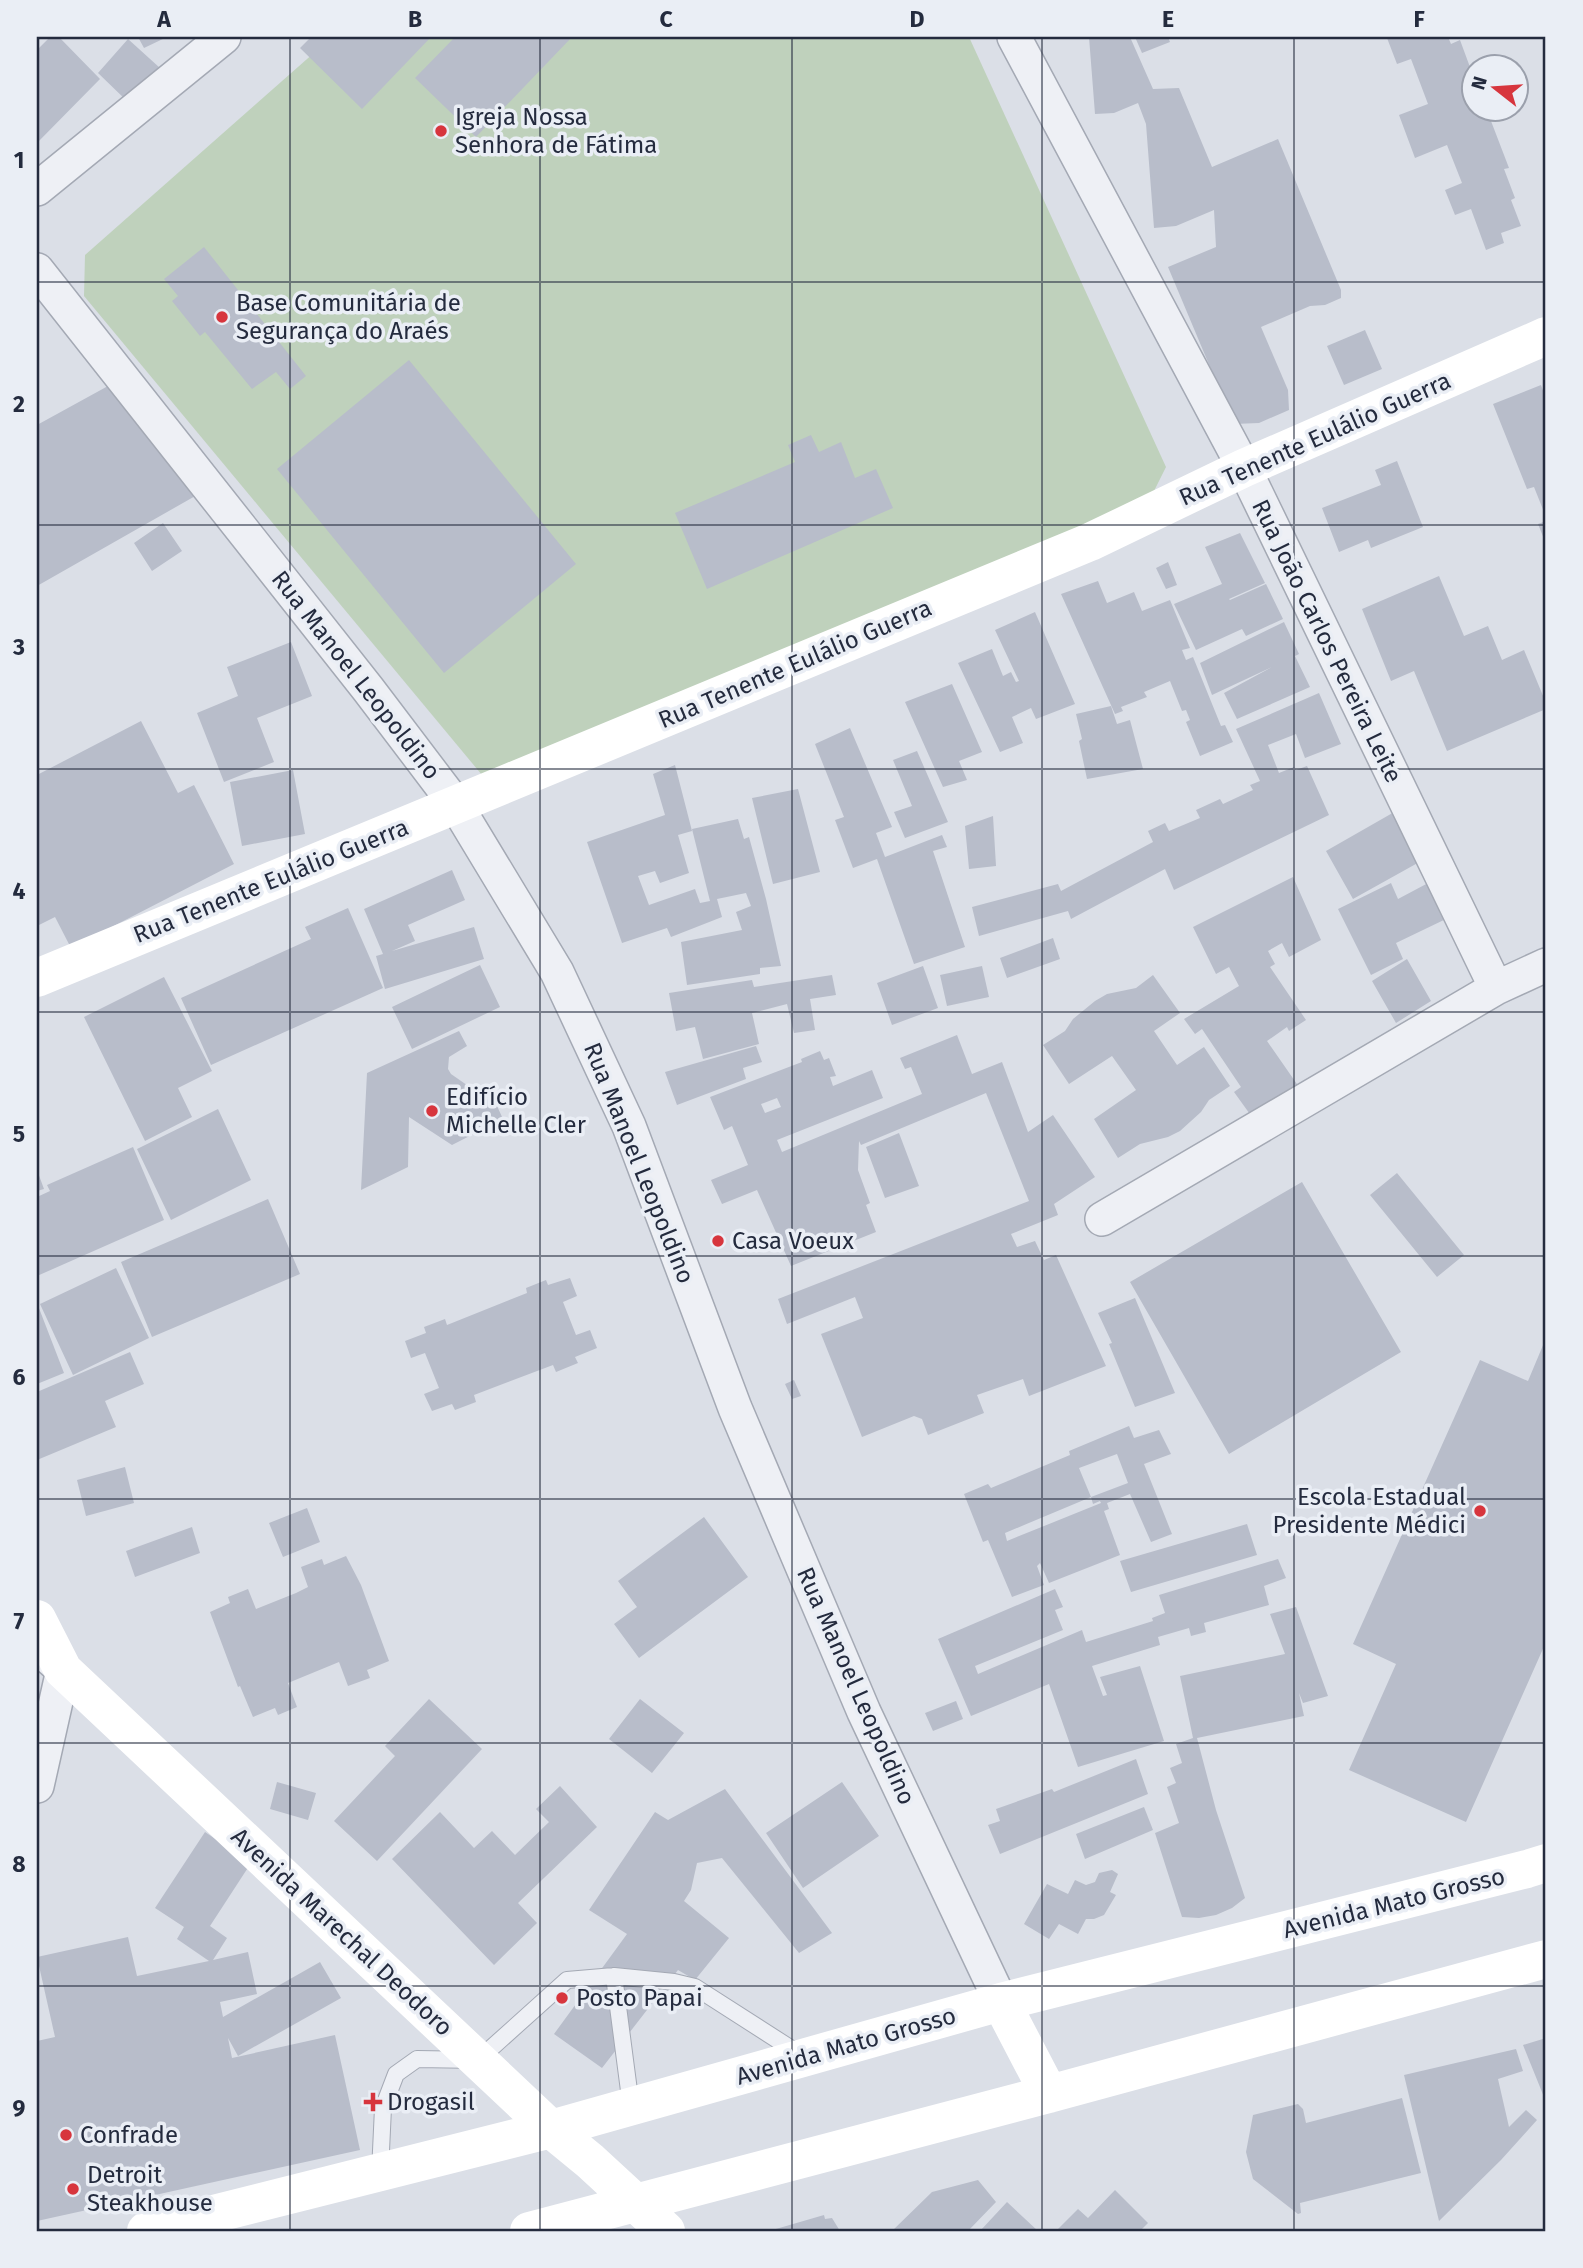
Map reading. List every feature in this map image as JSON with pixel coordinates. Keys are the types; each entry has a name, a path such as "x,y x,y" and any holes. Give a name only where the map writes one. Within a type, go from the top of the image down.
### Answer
{"main road":[{"name":"Rua Tenente Eulálio Guerra","path":"37,978 1090,542 1244,468 1546,336"},
{"name":"Avenida Marechal Deodoro","path":"37,1619 50,1658 551,2129 666,2231"},
{"name":"Avenida Mato Grosso","path":"146,2231 551,2129 1001,2002 1546,1863"},
{"path":"529,2231 1546,1959"},
{"path":"1001,2002 1049,2094"}],"street":[{"path":"37,189 225,37"},
{"name":"Rua João Carlos Pereira Leite","path":"1014,37 1244,468 1496,988"},
{"name":"Rua Manoel Leopoldino","path":"37,270 368,688 456,805 557,972 629,1126 740,1421 864,1712 1001,2002"},
{"path":"1102,1219 1496,988 1546,965"},
{"path":"37,1786 50,1658"}],"lane":[{"path":"614,1976 631,2106"},
{"path":"380,2172 383,2108 396,2074 417,2059 478,2060 567,1980 614,1976 674,1982 695,1987 806,2057"}],"green space":[{"path":"332,37 969,37 1166,467 1143,513 482,775 84,296 85,255"}],"building":[{"path":"50,37 59,37 100,79 37,143 37,50"},
{"path":"138,37 167,37 144,48"},
{"path":"311,37 431,37 362,109 300,48"},
{"path":"455,37 572,37 476,137 415,78"},
{"path":"1089,37 1130,37 1153,89 1179,88 1212,167 1278,139 1341,290 1341,298 1325,305 1310,306 1261,327 1288,390 1289,410 1259,423 1234,424 1168,267 1216,247 1214,210 1176,226 1154,228 1146,124 1138,103 1114,113 1095,114"},
{"path":"1135,37 1168,37 1170,42 1142,53"},
{"path":"1448,37 1451,44 1460,40 1464,52 1460,52 1460,122 1491,122 1509,168 1504,169 1515,198 1511,200 1521,226 1501,233 1504,243 1486,250 1471,209 1455,215 1445,190 1462,183 1447,145 1415,158 1399,115 1428,104 1411,59 1397,64 1387,38"},
{"path":"128,39 160,68 128,102 98,73"},
{"name":"Base Comunitária de Segurança do Araés","path":"204,247 306,376 290,389 276,372 252,389 205,332 200,336 172,301 178,296 164,279"},
{"path":"1365,330 1382,369 1344,385 1327,346"},
{"path":"409,360 576,564 444,673 277,469"},
{"path":"1541,385 1546,399 1546,517 1534,487 1527,489 1493,404"},
{"path":"108,386 197,495 37,586 37,425"},
{"path":"811,435 819,452 841,442 855,478 876,469 893,508 707,589 675,513 795,462 788,445"},
{"path":"1397,461 1423,527 1371,548 1368,540 1339,552 1322,508 1381,485 1375,470"},
{"path":"1546,521 1546,544 1538,524"},
{"path":"163,523 182,551 152,571 134,543"},
{"path":"1240,533 1265,583 1229,599 1266,584 1283,619 1246,636 1242,629 1196,650 1174,604 1222,584 1205,547"},
{"path":"1168,562 1177,585 1166,589 1156,568"},
{"path":"1439,576 1464,636 1488,626 1502,660 1524,650 1546,703 1546,709 1447,751 1414,671 1391,681 1362,609"},
{"path":"1098,581 1107,603 1134,592 1142,611 1170,600 1190,648 1182,650 1186,660 1193,657 1221,726 1225,725 1233,742 1200,756 1186,722 1190,720 1186,710 1182,711 1170,681 1144,692 1147,697 1121,707 1123,711 1115,714 1061,594"},
{"path":"1035,612 1075,704 1036,719 1031,708 1012,717 1023,743 1000,752 958,663 992,649 1003,676 1011,672 1016,682 1019,681 995,630"},
{"path":"1284,622 1299,654 1295,656 1310,687 1237,719 1224,693 1272,667 1212,695 1200,663"},
{"path":"291,642 312,696 257,718 274,762 224,782 197,713 238,696 227,667"},
{"path":"952,684 982,752 959,761 967,780 943,787 905,702"},
{"path":"1319,693 1341,744 1305,758 1296,734 1268,745 1279,773 1294,767 1296,770 1307,766 1329,815 1174,890 1165,869 1071,919 1068,911 979,936 972,907 1058,884 1061,891 1153,842 1148,831 1165,823 1169,831 1200,818 1196,810 1220,799 1223,804 1253,790 1250,785 1260,781 1236,729"},
{"path":"1111,706 1117,724 1130,720 1143,769 1087,779 1076,714"},
{"path":"141,721 178,793 194,785 234,864 71,948 55,917 37,926 37,775"},
{"path":"850,728 892,827 876,833 885,857 942,835 947,847 933,851 965,947 914,964 877,859 853,868 835,820 844,817 815,744"},
{"path":"917,751 948,822 905,838 894,812 912,806 893,760"},
{"path":"675,765 692,831 678,835 689,873 660,883 655,871 638,876 649,905 695,889 700,903 710,901 692,829 738,819 744,839 749,837 781,966 760,968 760,974 687,985 681,942 742,930 736,912 751,906 746,893 717,899 722,917 671,937 667,928 622,943 587,842 665,815 653,774"},
{"path":"293,770 305,834 242,846 230,782"},
{"path":"798,789 820,872 773,884 752,798"},
{"path":"1396,811 1423,860 1353,899 1326,851"},
{"path":"993,816 996,866 969,869 965,826"},
{"path":"452,870 465,900 408,925 415,941 392,951 474,927 484,959 385,989 376,956 383,954 364,909"},
{"path":"1293,877 1321,940 1289,957 1282,943 1268,951 1275,964 1270,967 1306,1020 1289,1031 1287,1027 1267,1041 1299,1087 1252,1117 1234,1092 1241,1087 1202,1029 1195,1034 1184,1019 1239,986 1229,967 1216,974 1193,927"},
{"path":"1430,882 1448,918 1396,943 1403,959 1371,975 1338,909 1391,883 1398,899"},
{"path":"348,908 383,988 211,1065 181,998 311,939 305,927"},
{"path":"1053,938 1060,959 1007,978 1000,958"},
{"path":"1407,959 1431,1001 1396,1023 1372,981"},
{"path":"480,965 500,1007 412,1049 392,1007"},
{"path":"923,966 938,1008 892,1025 877,983"},
{"path":"982,966 989,997 947,1006 940,975"},
{"path":"832,975 836,995 810,999 815,1030 794,1033 787,1004 752,1013 759,1044 703,1059 695,1027 676,1031 669,993 752,980 754,987"},
{"path":"1153,975 1180,1013 1154,1031 1177,1065 1204,1047 1230,1086 1209,1100 1201,1112 1180,1131 1140,1144 1118,1158 1094,1119 1136,1090 1112,1056 1069,1084 1043,1045 1065,1031 1073,1019 1095,1001 1107,994 1136,988"},
{"path":"164,977 212,1071 178,1088 192,1117 145,1141 84,1017"},
{"name":"Edifício Michelle Cler","path":"459,1031 467,1046 449,1057 448,1069 451,1074 497,1106 503,1119 452,1145 409,1117 408,1167 361,1190 367,1073"},
{"path":"957,1035 972,1074 1002,1062 1028,1132 1053,1115 1095,1177 1054,1204 1058,1215 1011,1234 1017,1247 1035,1241 1044,1260 1056,1255 1106,1366 1029,1396 1023,1379 977,1395 984,1413 928,1435 922,1419 914,1416 862,1437 821,1334 863,1318 855,1297 787,1324 778,1299 1029,1201 986,1093 861,1145 859,1141 858,1170 870,1203 866,1205 876,1232 791,1266 757,1190 722,1204 711,1180 748,1165 732,1126 724,1130 710,1097 802,1062 801,1059 820,1051 824,1060 829,1058 836,1076 830,1077 833,1086 872,1070 883,1098 777,1140 782,1152 922,1094 911,1067 905,1069 900,1058","holes":["777,1098 781,1107 765,1113 761,1104"]},
{"path":"756,1046 762,1062 743,1068 746,1079 677,1105 665,1072"},
{"path":"218,1109 251,1180 171,1220 137,1149"},
{"path":"899,1133 919,1186 885,1198 866,1147"},
{"path":"133,1147 164,1220 37,1276 37,1197 50,1191 47,1185"},
{"path":"37,1170 44,1189 37,1191"},
{"path":"1397,1173 1464,1255 1437,1277 1370,1195"},
{"path":"1302,1182 1401,1352 1229,1454 1130,1282"},
{"path":"268,1199 300,1274 152,1337 121,1262"},
{"path":"116,1268 149,1338 73,1375 40,1304"},
{"path":"570,1278 577,1296 563,1302 576,1335 590,1330 597,1348 575,1357 578,1363 556,1372 553,1365 474,1395 476,1402 455,1410 452,1404 432,1411 424,1394 439,1388 425,1353 411,1358 405,1341 426,1333 424,1327 445,1319 447,1325 527,1293 526,1288 546,1280 548,1285"},
{"path":"1135,1298 1175,1393 1135,1407 1098,1313"},
{"path":"37,1303 64,1373 37,1384"},
{"name":"Escola Estadual Presidente Médici","path":"1546,1338 1546,1642 1466,1822 1349,1770 1396,1664 1353,1644 1480,1360 1528,1381"},
{"path":"130,1352 144,1384 105,1401 116,1427 37,1460 37,1392"},
{"path":"794,1380 801,1396 792,1399 785,1384"},
{"path":"1129,1426 1134,1438 1159,1430 1171,1454 1144,1464 1172,1534 1151,1542 1130,1494 1107,1503 1109,1509 1104,1511 1120,1555 1049,1583 1040,1563 1037,1566 1044,1585 1012,1597 988,1540 983,1542 964,1494 988,1484 991,1488 1070,1455 1069,1451","holes":["1117,1454 1128,1483 1091,1497 1079,1468","1091,1497 1093,1504 1100,1501 1101,1503 1007,1541 1005,1533"]},
{"path":"125,1467 134,1503 86,1516 77,1480"},
{"path":"307,1508 320,1542 283,1557 269,1523"},
{"path":"704,1517 748,1577 639,1658 614,1624 637,1607 618,1581"},
{"path":"1247,1524 1257,1555 1131,1592 1120,1561"},
{"path":"192,1527 200,1553 135,1577 126,1551"},
{"path":"346,1556 361,1585 389,1661 367,1670 370,1678 348,1686 339,1662 288,1683 297,1707 278,1715 275,1708 253,1717 240,1686 238,1687 210,1612 230,1603 228,1597 248,1589 256,1609 296,1593 308,1587 301,1567 322,1559 324,1565"},
{"path":"1278,1559 1286,1578 1264,1586 1269,1605 1204,1623 1206,1632 1191,1636 1189,1628 1158,1637 1160,1645 1092,1666 1103,1696 1107,1695 1100,1677 1140,1666 1164,1741 1078,1767 1049,1684 971,1716 938,1639 1055,1589 1063,1607 1055,1610 1063,1630 975,1666 978,1674 1082,1630 1086,1642 1153,1621 1152,1618 1165,1613 1159,1595"},
{"path":"1296,1607 1328,1696 1303,1703 1299,1693 1304,1716 1197,1738 1216,1810 1245,1898 1216,1915 1182,1917 1155,1833 1179,1823 1167,1787 1176,1783 1170,1768 1182,1763 1176,1744 1193,1738 1180,1676 1285,1654 1270,1614"},
{"path":"429,1699 482,1749 377,1861 334,1821 395,1756 385,1746"},
{"path":"640,1699 684,1733 652,1773 609,1739"},
{"path":"956,1701 963,1719 933,1731 925,1713"},
{"path":"1136,1759 1148,1794 1000,1854 988,1825 1000,1821 996,1809 1052,1789 1054,1792"},
{"path":"277,1782 316,1793 308,1820 270,1809"},
{"path":"842,1782 879,1836 803,1888 766,1833"},
{"path":"560,1786 597,1827 518,1903 537,1923 494,1965 392,1859 440,1812 474,1848 492,1831 515,1855 549,1822 536,1809"},
{"path":"725,1789 832,1933 799,1953 722,1858 697,1863 691,1890 684,1901 729,1938 695,1980 678,1970 602,2068 554,2034 627,1934 589,1910 655,1812 668,1820"},
{"path":"1144,1807 1153,1830 1085,1859 1076,1834"},
{"path":"205,1832 251,1863 210,1926 227,1938 213,1960 248,1952 257,1994 220,2002 223,2017 320,1962 341,1998 238,2056 228,2038 232,2058 335,2035 360,2150 37,2221 37,2041 55,2037 37,1957 128,1937 137,1976 209,1961 177,1939 184,1927 155,1908"},
{"path":"1112,1870 1118,1874 1110,1892 1116,1895 1104,1915 1086,1919 1078,1934 1059,1924 1049,1939 1024,1924 1047,1884 1068,1894 1075,1880 1086,1885 1095,1882 1099,1873"},
{"path":"1546,2038 1546,2102 1523,2045"},
{"path":"1516,2049 1523,2071 1498,2079 1509,2127 1526,2110 1537,2120 1439,2221 1404,2075"},
{"path":"1402,2098 1421,2173 1300,2203 1301,2213 1298,2214 1253,2179 1246,2152 1253,2115 1298,2104 1303,2109 1306,2123"},
{"path":"978,2180 996,2202 968,2231 892,2231 932,2192"},
{"path":"1115,2190 1148,2223 1140,2231 1056,2231 1078,2209 1088,2218"},
{"path":"1007,2202 1038,2231 980,2231"},
{"path":"824,2215 825,2219 832,2218 840,2231 769,2231"}],"place":[{"name":"Igreja Nossa Senhora de Fátima","path":"441,131"},
{"name":"Base Comunitária de Segurança do Araés","path":"222,317"},
{"name":"Edifício Michelle Cler","path":"432,1111"},
{"name":"Casa Voeux","path":"718,1241"},
{"name":"Escola Estadual Presidente Médici","path":"1480,1511"},
{"name":"Posto Papai","path":"562,1998"},
{"name":"Drogasil","path":"373,2102"},
{"name":"Confrade","path":"66,2135"},
{"name":"Detroit Steakhouse","path":"73,2189"}]}
